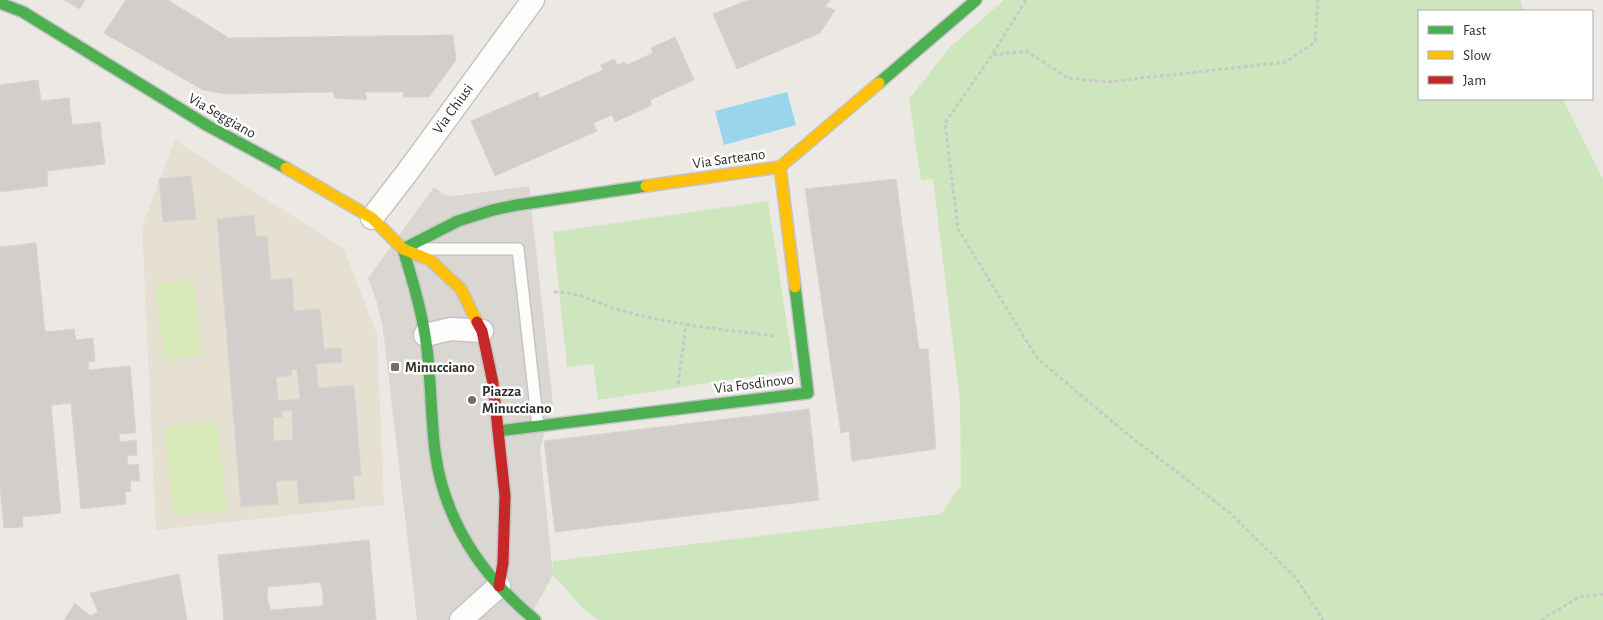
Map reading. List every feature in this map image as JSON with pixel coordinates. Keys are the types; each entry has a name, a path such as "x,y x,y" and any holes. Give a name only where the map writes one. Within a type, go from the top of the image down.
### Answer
{"street":[{"name":"Via Chiusi","path":"372,218 532,0"},
{"name":"Via Sarteano","path":"404,249 458,221 493,210 780,167 976,0"},
{"name":"Via Seggiano","path":"0,3 16,6 208,126 312,182 372,218 404,249"},
{"path":"0,11 16,6"},
{"name":"Via Fosdinovo","path":"538,426 808,393 780,167"},
{"path":"404,249 430,260 455,282 465,295 482,331 493,383 505,519 503,563 499,586 461,620"},
{"path":"404,249 418,299 425,335 435,451 442,486 453,518 484,569 514,604 535,620"},
{"path":"425,335 451,329 482,331"},
{"path":"498,431 538,426"}],"lane":[{"path":"404,249 518,248 538,426"}],"path":[{"path":"1026,0 992,55 945,123 958,228 1037,358 1121,429 1230,513 1296,578 1323,620"},
{"path":"992,55 1026,51 1068,78 1107,82 1286,62 1315,42 1318,0"},
{"path":"554,292 568,291 620,310 686,325 775,336"},
{"path":"678,386 686,325"},
{"path":"1541,620 1579,597 1603,594"}],"shaded area":[{"path":"175,140 344,249 377,334 384,505 156,530 142,226"},
{"name":"Piazza Minucciano","path":"529,186 553,404 540,448 553,575 528,620 417,620 383,329 377,303 368,278 434,187 445,195 454,196"}],"green space":[{"path":"1004,0 1520,0 1524,10 1418,10 1418,100 1564,100 1603,179 1603,620 598,620 581,606 553,575 553,561 941,514 961,485 960,401 933,179 921,180 909,99 951,46"},
{"path":"768,201 794,370 598,400 593,364 567,367 553,232"},
{"path":"194,280 202,355 164,359 155,284"},
{"path":"217,421 227,510 174,516 164,427"}],"water":[{"path":"787,92 796,125 724,145 715,111"}],"building":[{"path":"64,0 85,0 80,9"},
{"path":"126,0 168,0 229,38 453,35 456,60 429,97 403,97 404,92 365,92 367,100 335,98 333,92 227,94 203,90 104,33"},
{"path":"748,0 830,0 825,7 835,10 820,33 737,69 713,14"},
{"path":"675,37 694,80 650,100 652,105 615,122 612,115 593,123 597,131 495,176 471,121 538,92 540,98 603,70 601,65 614,59 617,65 625,62 627,65 653,53 651,48"},
{"path":"38,80 41,101 69,98 72,125 100,122 105,164 47,171 48,186 0,192 0,85"},
{"path":"191,176 196,219 163,222 159,179"},
{"path":"896,179 919,349 928,349 936,449 852,461 849,431 841,433 805,189"},
{"path":"254,215 256,237 267,236 271,280 292,278 294,311 320,309 324,349 341,348 342,362 316,364 318,388 354,385 361,475 353,476 355,499 299,504 297,480 276,481 278,504 241,507 217,219","holes":["297,369 300,399 278,401 276,377 292,375 291,370","282,411 292,411 293,440 274,441 273,418 282,417"]},
{"path":"36,243 45,332 74,329 76,340 93,338 95,361 88,362 89,370 130,366 136,433 119,434 120,442 136,440 137,455 127,456 128,465 138,464 140,481 130,481 131,491 125,492 126,504 81,509 71,403 51,405 61,513 22,517 23,527 4,528 0,487 0,247"},
{"path":"809,409 819,500 555,532 544,441"},
{"path":"369,540 376,620 224,620 218,555","holes":["320,582 323,592 323,606 271,610 267,599 268,587"]},
{"path":"179,574 187,620 64,620 75,603 90,616 98,612 90,593"}],"traffic: fast":[{"path":"879,83 976,0"},
{"path":"0,3 23,12 208,126 286,168"},
{"path":"403,249 458,221 493,210 646,186"},
{"path":"403,249 423,324 435,451 447,501 468,545 482,566 498,585 535,620"},
{"path":"498,431 808,393 795,287"}],"traffic: slow":[{"path":"646,186 780,167 879,83"},
{"path":"780,167 795,287"},
{"path":"286,168 372,218 403,249 430,260 461,289 477,322"}],"traffic: jam":[{"path":"477,322 482,331 493,383 505,496 503,563 499,586"}],"place":[{"name":"Minucciano","path":"395,367"},
{"name":"Piazza Minucciano","path":"472,400"}]}
